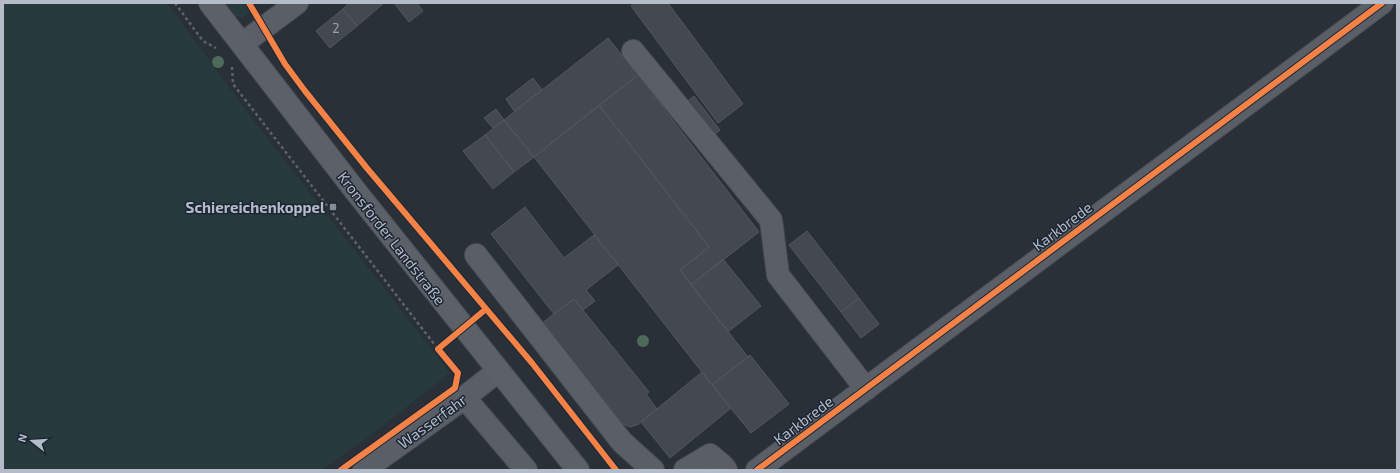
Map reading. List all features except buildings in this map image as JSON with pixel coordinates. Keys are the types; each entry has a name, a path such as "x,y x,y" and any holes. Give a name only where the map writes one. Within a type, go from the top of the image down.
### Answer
{"main road":[{"name":"Kronsforder Landstraße","path":"210,3 357,194 578,470"}],"street":[{"name":"Karkbrede","path":"758,470 1382,3"},
{"path":"242,44 285,7"},
{"path":"634,50 771,220 778,275 866,389"},
{"path":"476,255 622,442 653,470"},
{"name":"Wasserfahr","path":"364,470 498,371"},
{"path":"464,397 526,470"},
{"path":"685,470 710,455 724,466 726,470"}],"path":[{"path":"175,3 203,41 217,48 221,53"},
{"path":"228,62 232,67 233,84 443,355"}],"green space":[{"path":"3,3 167,3 254,121 450,373 368,437 322,470 3,470"},
{"path":"218,3 254,3 250,12 242,18 226,13"}],"cycle path":[{"path":"249,3 285,64 305,91 366,167 532,363 616,470"},
{"path":"757,470 1382,3"},
{"path":"341,470 455,388 458,373 438,349 486,309"}],"place":[{"name":"Schiereichenkoppel","path":"333,207"}]}
